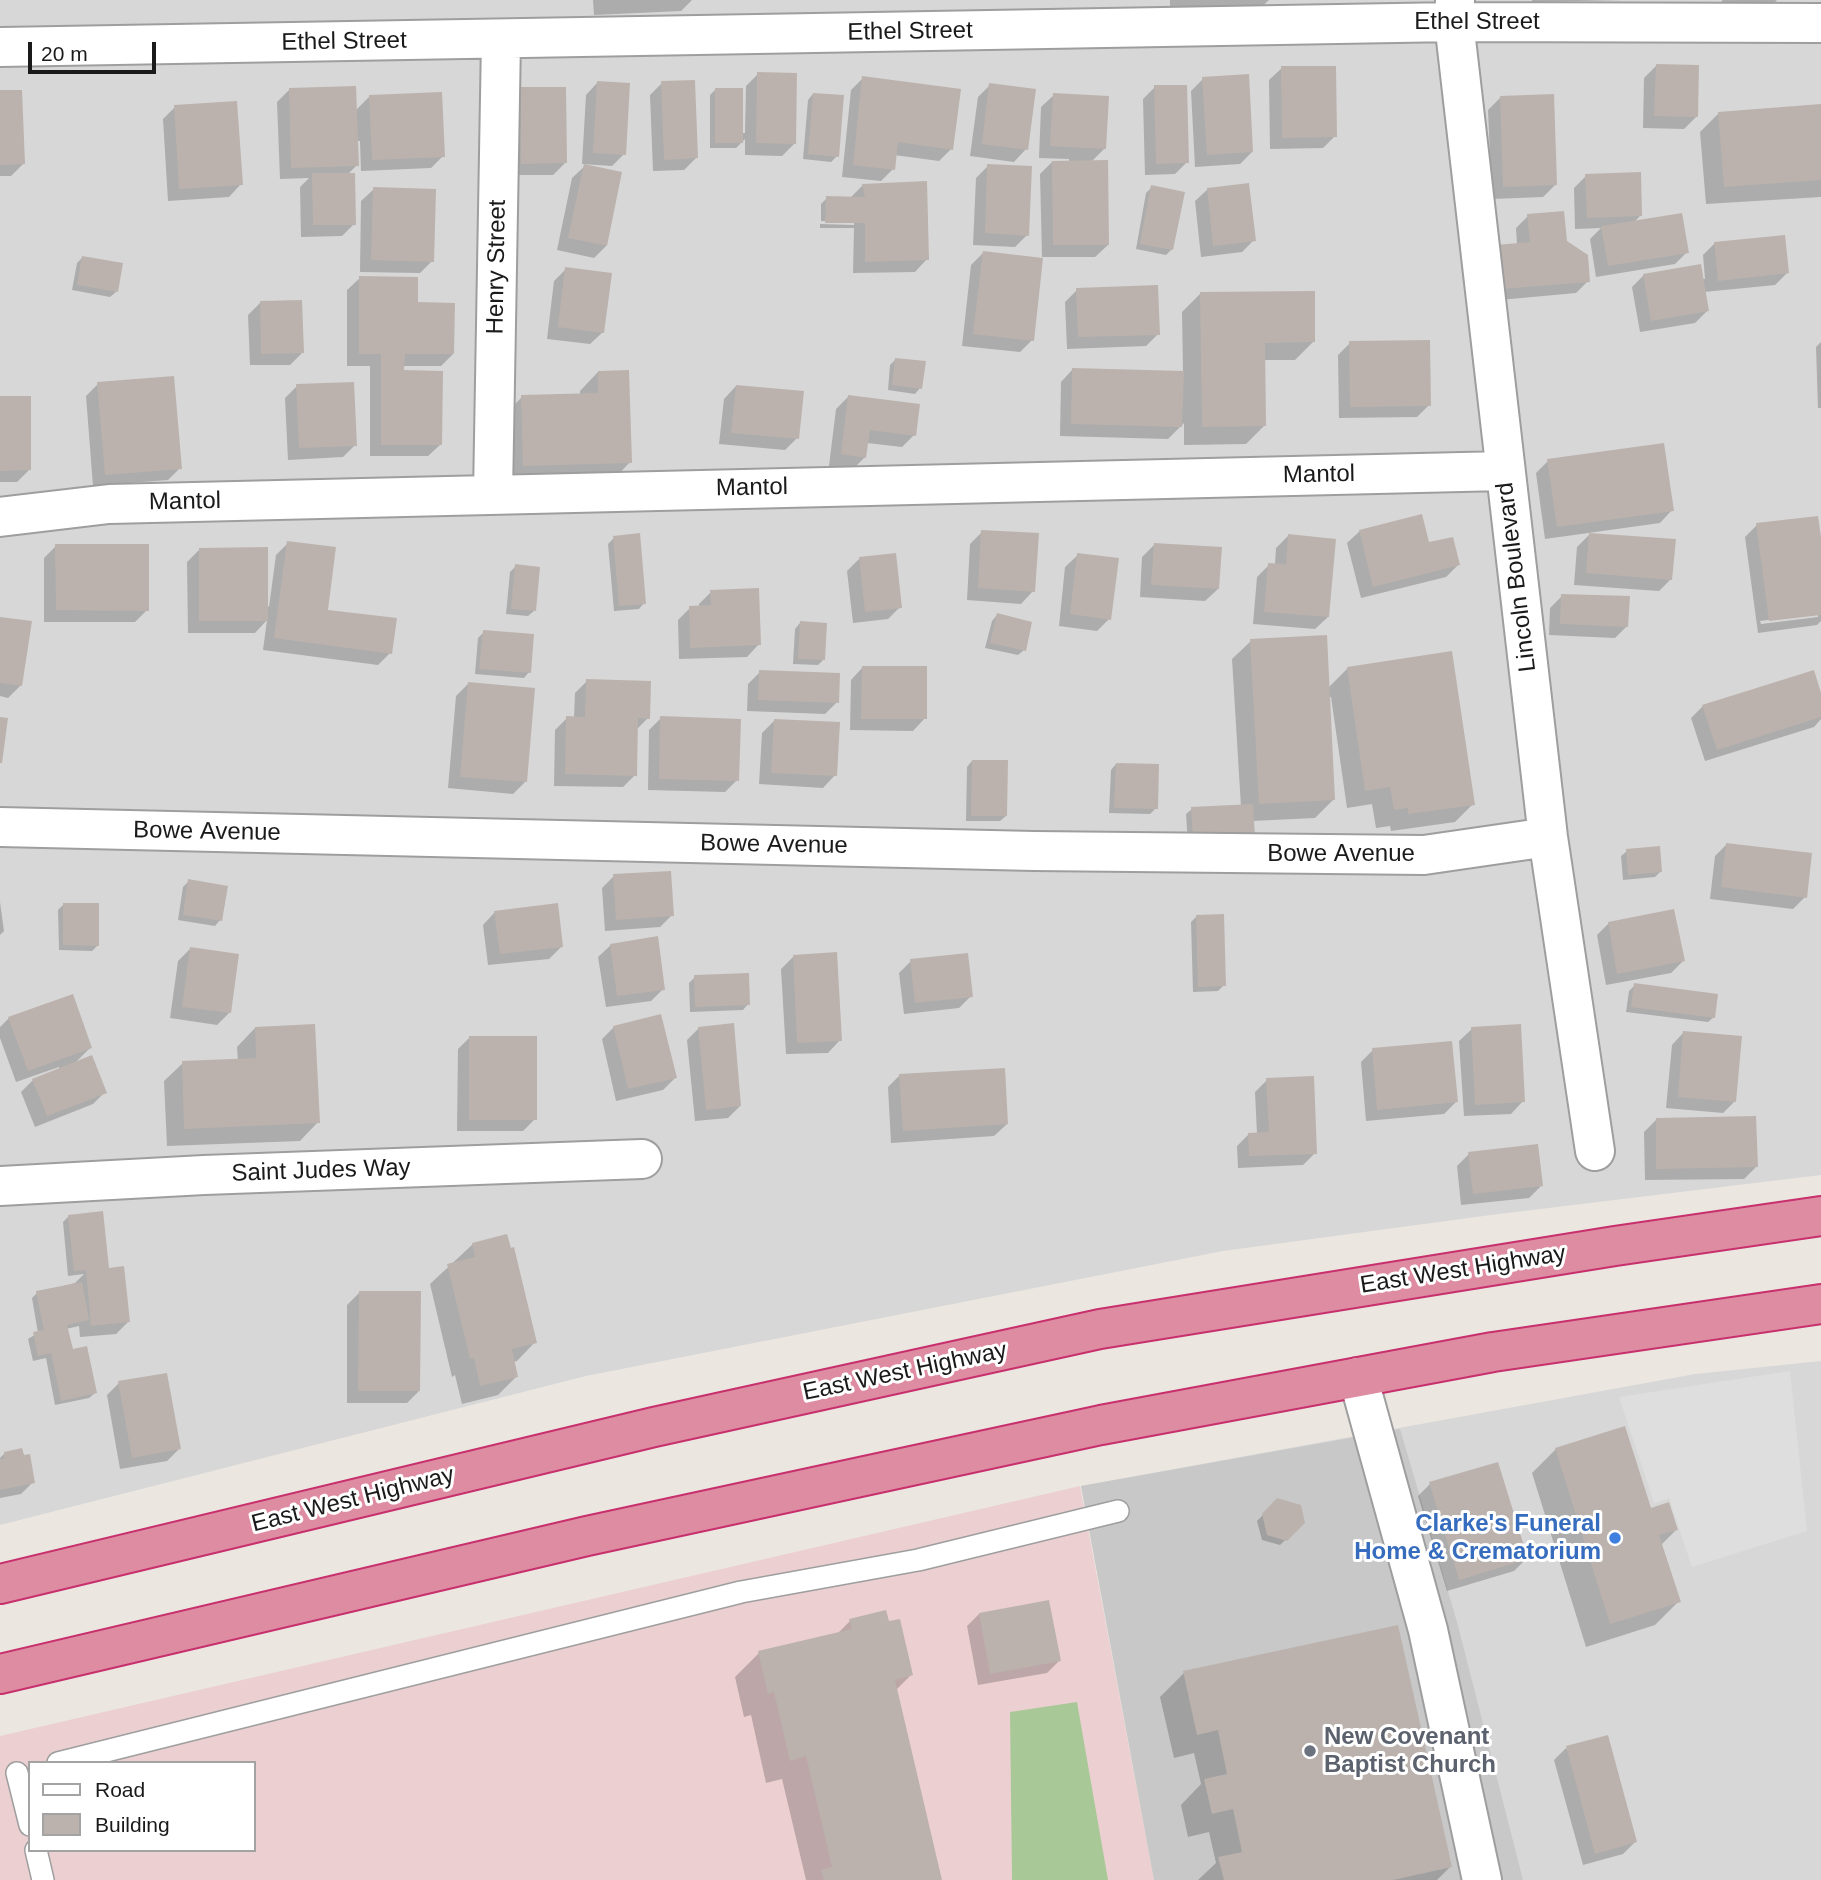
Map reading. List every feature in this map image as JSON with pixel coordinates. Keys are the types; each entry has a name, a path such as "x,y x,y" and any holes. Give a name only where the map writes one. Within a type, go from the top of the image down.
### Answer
{"highway":[{"name":"East West Highway","path":"0,1584 654,1427 1100,1329 1615,1245 1821,1216"},
{"path":"0,1674 627,1528 1101,1425 1493,1352 1821,1304"}],"street":[{"name":"Ethel Street","path":"0,47 500,40 1455,11 1821,23"},
{"name":"Lincoln Boulevard","path":"1455,11 1504,471 1548,837 1595,1151"},
{"name":"Henry Street","path":"493,494 500,40"},
{"name":"Mantol","path":"0,517 108,504 1504,471"},
{"name":"Bowe Avenue","path":"0,827 1034,851 1410,855 1548,837"},
{"name":"Saint Judes Way","path":"0,1186 204,1175 642,1159"},
{"path":"1358,1377 1428,1630 1482,1880"}],"lane":[{"path":"66,1761 741,1592 918,1560 1118,1511"},
{"path":"16,1774 28,1818"},
{"path":"36,1852 43,1880"}],"shaded area":[{"path":"0,0 1821,0 1821,1175 1223,1251 586,1376 0,1525"},
{"path":"1821,1361 1821,1880 1154,1880 1081,1486 1695,1374"},
{"path":"1790,1371 1807,1531 1692,1567 1669,1498 1654,1503 1619,1397"},
{"name":"New Covenant Baptist Church","path":"1400,1429 1457,1622 1523,1880 1154,1880 1081,1486"},
{"path":"1080,1486 1154,1880 0,1880 0,1736"}],"green space":[{"path":"1077,1702 1108,1880 1012,1880 1010,1712"}],"building":[{"path":"1656,64 1699,65 1698,117 1654,116"},
{"path":"1281,66 1336,66 1337,137 1282,138"},
{"path":"757,72 797,73 796,144 756,143"},
{"path":"1249,74 1253,152 1207,155 1202,77"},
{"path":"862,76 961,89 953,150 898,142 895,170 853,165"},
{"path":"695,80 698,158 664,160 661,81"},
{"path":"597,81 630,83 626,155 593,153"},
{"path":"989,83 1036,89 1028,150 982,144"},
{"path":"1154,85 1187,85 1189,163 1156,164"},
{"path":"356,86 359,166 291,168 289,88"},
{"path":"520,87 566,87 567,163 521,164"},
{"path":"715,88 743,88 743,143 715,143"},
{"path":"0,90 22,90 25,164 0,165"},
{"path":"442,92 445,157 372,160 369,95"},
{"path":"813,93 844,95 839,157 808,154"},
{"path":"1053,93 1109,96 1106,149 1050,146"},
{"path":"1554,94 1557,185 1503,187 1500,96"},
{"path":"237,101 243,185 179,189 174,105"},
{"path":"1821,104 1821,180 1724,187 1718,112"},
{"path":"1108,160 1109,245 1053,245 1052,161"},
{"path":"584,164 622,172 607,246 568,238"},
{"path":"987,164 1032,166 1029,236 985,233"},
{"path":"1641,172 1642,216 1587,218 1585,174"},
{"path":"312,173 355,173 356,225 313,225"},
{"path":"927,181 929,260 865,262 865,223 825,223 826,196 865,197 862,184"},
{"path":"1249,183 1256,241 1213,246 1207,188"},
{"path":"1151,185 1185,192 1173,250 1140,244"},
{"path":"373,187 436,189 434,262 371,260"},
{"path":"1564,211 1567,241 1588,255 1590,282 1501,289 1496,245 1530,242 1527,214"},
{"path":"1682,213 1689,253 1608,266 1601,226"},
{"path":"1785,235 1789,273 1718,281 1714,242"},
{"path":"983,251 1043,258 1034,341 973,334"},
{"path":"82,256 123,263 118,292 77,285"},
{"path":"1701,264 1709,311 1651,321 1643,274"},
{"path":"565,267 612,273 604,333 558,327"},
{"path":"359,276 418,277 418,302 455,303 454,354 405,354 404,370 443,371 442,445 381,445 381,354 359,354"},
{"path":"1158,285 1160,335 1078,337 1076,288"},
{"path":"1315,291 1315,342 1265,343 1266,426 1202,427 1200,292"},
{"path":"302,300 304,353 261,354 260,301"},
{"path":"1430,340 1431,406 1350,407 1349,341"},
{"path":"895,358 926,361 922,389 892,385"},
{"path":"1072,368 1184,371 1182,427 1071,424"},
{"path":"629,370 632,463 523,466 521,395 598,393 598,371"},
{"path":"174,376 182,469 105,475 97,382"},
{"path":"354,382 357,446 299,448 296,384"},
{"path":"736,385 804,391 799,439 731,433"},
{"path":"848,395 920,404 916,436 870,430 866,458 841,454"},
{"path":"0,396 31,396 31,470 0,471"},
{"path":"1664,443 1674,511 1557,527 1547,459"},
{"path":"1422,514 1429,542 1453,537 1460,565 1373,587 1359,530"},
{"path":"1818,516 1821,537 1821,615 1769,621 1756,523"},
{"path":"981,530 1039,533 1035,592 978,588"},
{"path":"640,533 646,604 619,606 613,536"},
{"path":"1589,533 1676,539 1672,580 1586,573"},
{"path":"1288,534 1336,539 1329,617 1264,612 1268,563 1286,564"},
{"path":"287,541 336,547 328,610 397,618 392,654 274,638"},
{"path":"1154,543 1222,547 1219,589 1151,585"},
{"path":"55,544 149,544 149,611 56,610"},
{"path":"268,547 268,621 199,621 199,548"},
{"path":"896,553 902,608 865,612 859,557"},
{"path":"1077,553 1119,558 1111,620 1070,614"},
{"path":"515,564 540,567 536,611 511,609"},
{"path":"759,588 761,645 690,648 689,606 711,605 710,590"},
{"path":"1561,594 1630,596 1628,627 1560,624"},
{"path":"997,613 1032,622 1026,651 990,643"},
{"path":"0,617 32,621 22,686 0,683"},
{"path":"800,621 827,623 825,660 798,659"},
{"path":"483,630 534,634 531,673 479,669"},
{"path":"1327,635 1335,800 1259,804 1250,639"},
{"path":"1452,651 1475,805 1408,814 1408,808 1394,810 1390,787 1365,791 1347,667"},
{"path":"862,666 927,666 927,719 861,719"},
{"path":"759,670 840,673 839,703 758,700"},
{"path":"1814,670 1821,693 1821,717 1717,750 1702,705"},
{"path":"586,679 651,681 650,719 638,718 637,776 565,774 566,716 585,717"},
{"path":"468,682 535,688 527,782 460,777"},
{"path":"660,716 741,719 739,781 659,779"},
{"path":"0,717 8,718 2,763 0,763"},
{"path":"774,719 840,722 837,776 771,773"},
{"path":"972,760 1008,760 1007,816 971,816"},
{"path":"1116,763 1159,764 1158,809 1114,808"},
{"path":"1253,804 1255,837 1193,839 1191,807"},
{"path":"1726,843 1812,853 1807,898 1721,887"},
{"path":"1660,846 1662,872 1628,875 1626,849"},
{"path":"671,871 674,916 616,920 613,874"},
{"path":"188,879 228,886 222,921 183,915"},
{"path":"63,903 99,903 99,946 63,945"},
{"path":"558,903 563,947 500,954 494,911"},
{"path":"1674,909 1685,961 1617,974 1608,922"},
{"path":"1224,914 1226,986 1198,987 1196,915"},
{"path":"658,936 665,990 617,996 610,944"},
{"path":"190,947 239,954 231,1013 182,1007"},
{"path":"837,952 842,1041 797,1043 793,955"},
{"path":"968,953 973,997 915,1003 910,959"},
{"path":"749,973 750,1005 695,1007 694,975"},
{"path":"1634,983 1718,994 1715,1018 1631,1007"},
{"path":"73,994 92,1048 28,1071 8,1017"},
{"path":"661,1014 677,1078 628,1089 613,1026"},
{"path":"734,1023 741,1106 706,1110 698,1027"},
{"path":"315,1024 320,1123 184,1129 182,1061 256,1058 255,1027"},
{"path":"1521,1024 1525,1102 1475,1105 1471,1027"},
{"path":"1683,1031 1742,1036 1736,1102 1678,1097"},
{"path":"469,1036 537,1036 537,1120 469,1120"},
{"path":"1452,1041 1458,1102 1377,1110 1372,1048"},
{"path":"92,1055 107,1093 47,1116 32,1079"},
{"path":"1005,1068 1008,1124 903,1131 899,1074"},
{"path":"1314,1076 1317,1154 1249,1156 1248,1133 1269,1132 1266,1078"},
{"path":"1756,1116 1758,1167 1656,1169 1656,1118"},
{"path":"1538,1144 1543,1186 1473,1194 1468,1152"},
{"path":"103,1211 109,1268 124,1266 130,1322 91,1326 86,1270 74,1271 68,1215"},
{"path":"507,1234 511,1248 514,1247 537,1343 512,1349 518,1377 480,1386 474,1358 470,1359 447,1264 475,1257 472,1243"},
{"path":"82,1282 89,1320 67,1325 73,1349 87,1346 97,1393 61,1401 51,1353 38,1356 33,1332 44,1330 36,1291"},
{"path":"359,1291 421,1291 420,1391 358,1391"},
{"path":"167,1373 181,1449 132,1458 118,1381"},
{"path":"1625,1426 1651,1508 1669,1502 1678,1530 1659,1535 1681,1602 1610,1624 1555,1448"},
{"path":"22,1448 24,1455 30,1454 35,1483 0,1490 0,1459 4,1459 4,1452"},
{"path":"1498,1462 1528,1559 1459,1580 1429,1482"},
{"path":"1277,1498 1301,1505 1305,1523 1287,1541 1267,1535 1262,1514"},
{"path":"1049,1600 1061,1661 990,1674 979,1613"},
{"path":"886,1610 889,1621 900,1619 913,1675 895,1680 942,1880 824,1880 821,1870 832,1867 806,1756 790,1761 774,1692 768,1694 758,1651 852,1629 849,1619"},
{"path":"1398,1625 1452,1867 1393,1880 1224,1880 1218,1857 1242,1852 1233,1809 1212,1814 1204,1779 1227,1774 1218,1730 1197,1735 1183,1671"},
{"path":"1608,1735 1637,1842 1595,1854 1566,1746"}],"place":[{"name":"Clarke's Funeral Home & Crematorium","path":"1615,1538"},
{"name":"New Covenant Baptist Church","path":"1310,1751"}]}
